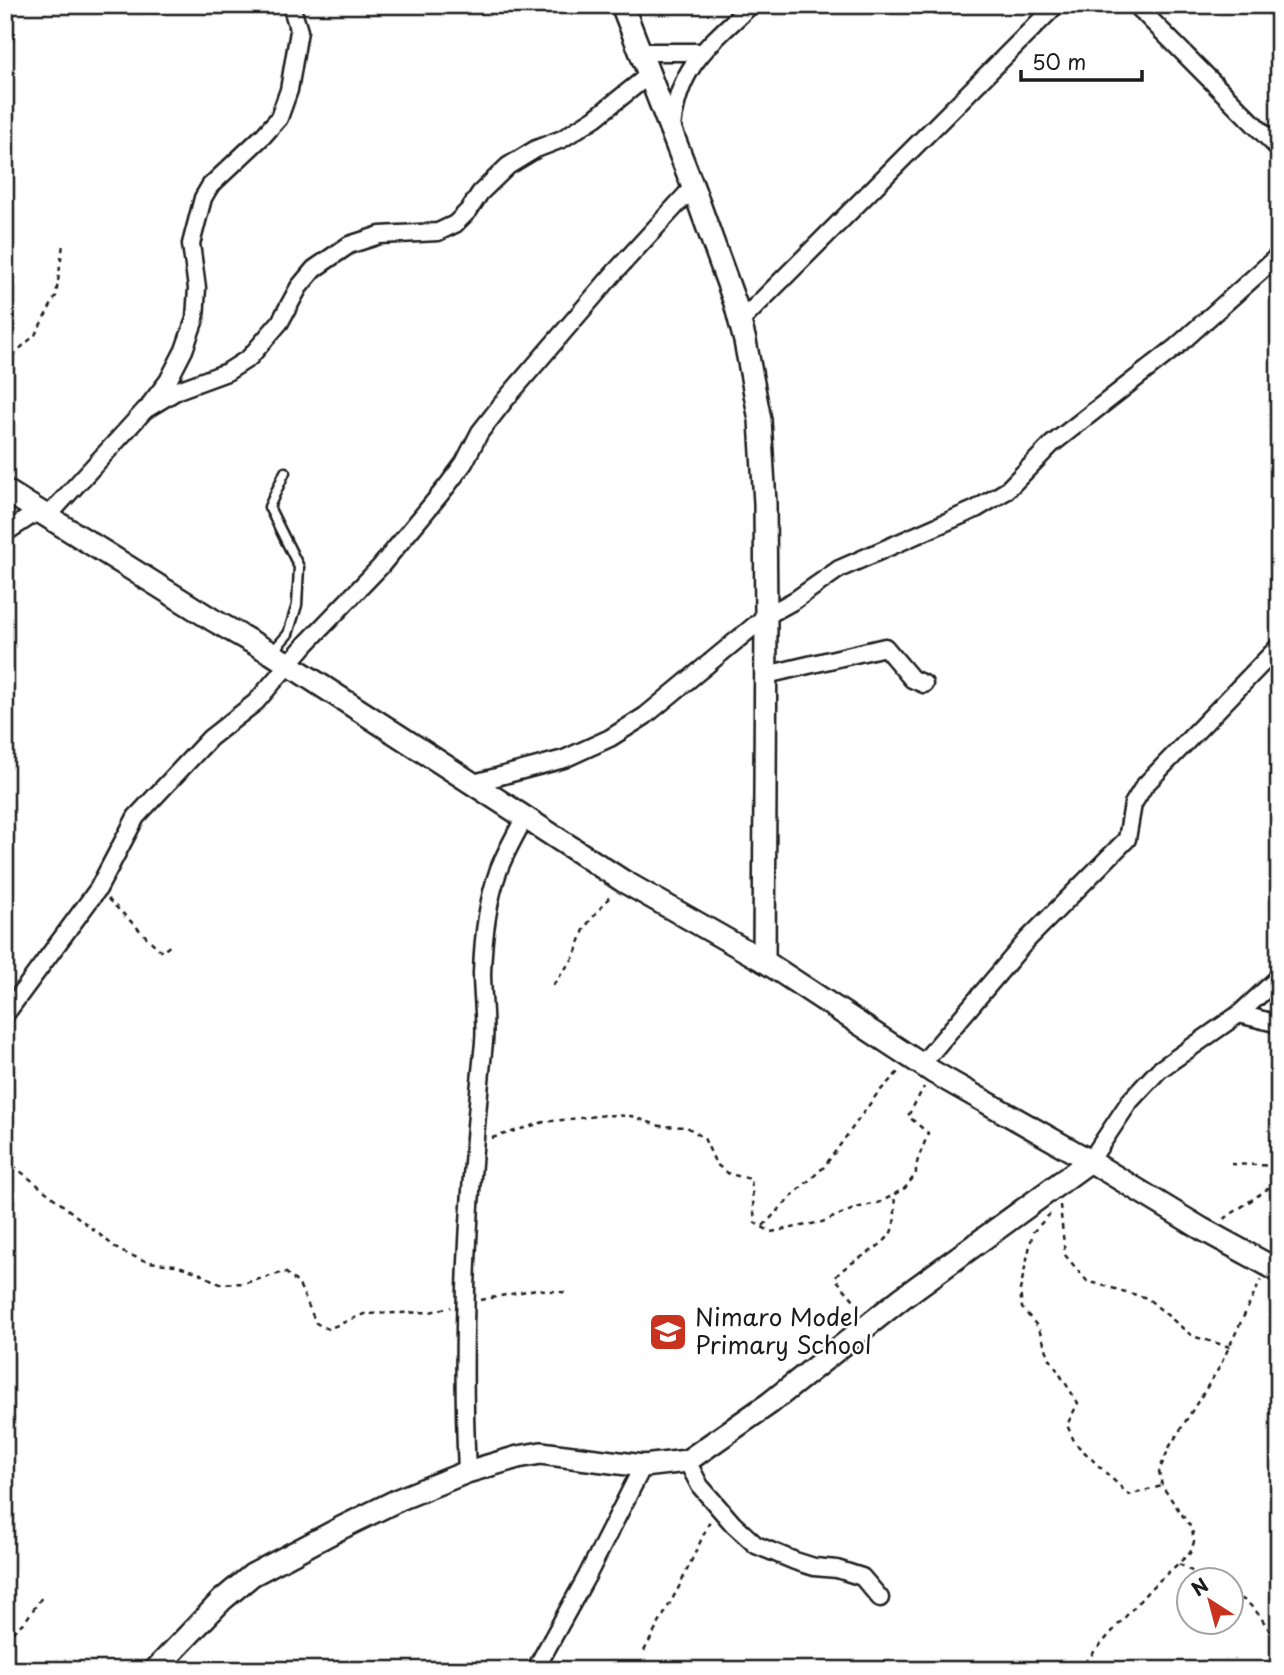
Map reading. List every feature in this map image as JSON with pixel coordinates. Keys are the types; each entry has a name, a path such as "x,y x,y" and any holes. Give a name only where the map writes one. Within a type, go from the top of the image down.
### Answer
{"street":[{"path":"5,533 44,513 145,410 168,381 184,350 195,319 197,288 191,244 203,198 210,186 279,118 286,100 299,31 291,5"},
{"path":"622,5 693,187 740,322 760,420 765,503 766,615 764,961"},
{"path":"671,130 674,105 686,74 702,52 751,5"},
{"path":"740,322 1056,5"},
{"path":"1136,5 1279,149"},
{"path":"642,52 702,52"},
{"path":"145,410 178,390 227,372 249,358 280,322 299,287 314,269 349,245 380,235 438,232 455,224 469,210 480,193 508,166 584,125 650,74"},
{"path":"5,1015 98,889 136,817 210,738 256,702 380,567 447,486 464,463 480,432 505,400 615,272 693,187"},
{"path":"474,783 564,759 610,738 645,716 766,615 795,600 839,569 976,509 1006,491 1052,444 1176,347 1279,256"},
{"path":"5,490 213,620 271,653 288,667 474,783 623,881 764,961 922,1066 1273,1268"},
{"path":"922,1066 1027,940 1127,839 1133,804 1144,786 1279,646"},
{"path":"766,675 885,647 912,679 924,684"},
{"path":"467,1472 464,1304 474,1143 486,1019 482,978 484,938 492,890 500,866 525,817"},
{"path":"155,1670 222,1601 252,1575 352,1522 467,1472 541,1453 643,1466 687,1461 770,1402 871,1322 1057,1195 1090,1161 1130,1101 1159,1070 1238,1014 1279,977"},
{"path":"1238,1014 1279,1024"},
{"path":"687,1461 700,1486 756,1545 794,1561 862,1577 880,1598"},
{"path":"535,1670 593,1566 643,1466"}],"lane":[{"path":"271,653 288,634 297,606 299,567 269,507 285,472"}],"path":[{"path":"5,362 35,335 56,296 63,244"},
{"path":"553,985 574,957 585,927 623,881"},
{"path":"98,889 162,952 172,944"},
{"path":"474,1143 544,1122 606,1115 631,1116 660,1126 687,1127 704,1138 716,1164 729,1174 751,1178 755,1223 771,1232 821,1222 856,1208 881,1202 905,1188 916,1174 915,1163 923,1152 928,1133 908,1116 922,1066"},
{"path":"762,1227 824,1167 877,1094 922,1066"},
{"path":"5,1159 120,1251 139,1259 197,1272 220,1284 245,1283 285,1272 299,1284 316,1323 328,1329 364,1314 429,1312 536,1289 569,1293"},
{"path":"1231,1164 1279,1166"},
{"path":"1202,1229 1230,1216 1279,1181"},
{"path":"871,1322 835,1278 841,1269 883,1242 893,1230 894,1194"},
{"path":"1057,1195 1065,1255 1087,1281 1147,1298 1192,1336 1230,1347"},
{"path":"1057,1195 1033,1232 1020,1290 1022,1308 1038,1327 1050,1359 1078,1403 1066,1425 1075,1443 1129,1495 1162,1486"},
{"path":"1078,1670 1151,1588 1190,1553 1194,1542 1192,1529 1162,1486 1159,1471 1170,1446 1220,1368 1273,1268"},
{"path":"644,1651 707,1530 715,1504"},
{"path":"1179,1564 1183,1566"},
{"path":"5,1639 26,1619 41,1597"},
{"path":"1246,1602 1262,1616 1279,1643"},
{"path":"978,1670 982,1666 993,1666 998,1670"}],"place":[{"name":"Nimaro Model Primary School","path":"668,1332"}]}
